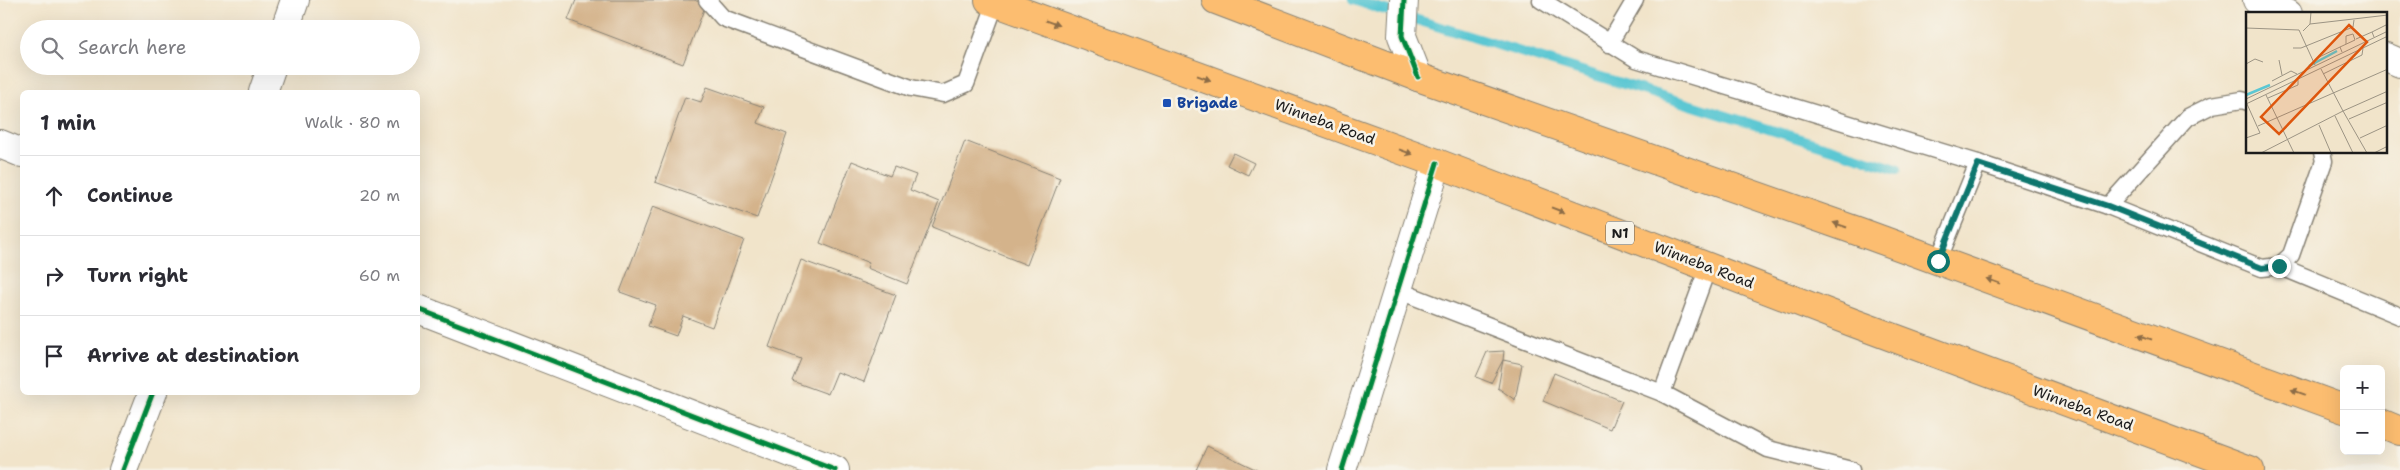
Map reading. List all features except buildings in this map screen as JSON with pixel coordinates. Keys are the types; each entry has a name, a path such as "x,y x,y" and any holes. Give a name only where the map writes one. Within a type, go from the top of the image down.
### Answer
{"highway":[{"path":"1216,0 1418,77 1938,261 2340,408"},
{"name":"Winneba Road","path":"993,1 1437,163 1708,267 2250,470"},
{"path":"2385,425 2400,431"}],"street":[{"path":"288,20 295,0"},
{"path":"1404,0 1402,36 1418,77"},
{"path":"2257,0 2284,12"},
{"path":"2388,58 2400,63"},
{"path":"264,90 269,75"},
{"path":"0,144 20,152"},
{"path":"1342,470 1437,163"},
{"path":"420,310 835,470"},
{"path":"123,470 152,395"}],"lane":[{"path":"706,0 723,18 911,88 943,94 966,84 993,1"},
{"path":"1541,0 1609,44 1636,59 2108,206 2262,268 2279,266 2400,316"},
{"path":"1609,44 1635,0"},
{"path":"2108,206 2188,118 2212,105 2242,100 2246,101"},
{"path":"2279,266 2291,255 2324,161 2322,154"},
{"path":"1938,261 1978,164"},
{"path":"1662,393 1708,267"},
{"path":"1398,290 1662,393 1768,448 1850,470"}],"waterway":[{"path":"1353,0 1897,169"}],"cycle path":[{"path":"1404,0 1402,36 1418,77"},
{"path":"1342,470 1437,163"},
{"path":"420,310 835,470"},
{"path":"123,470 152,395"}],"place":[{"name":"Brigade","path":"1167,103"}],"route":[{"path":"1938,261 1978,164 2108,206 2262,268 2279,266"}]}
